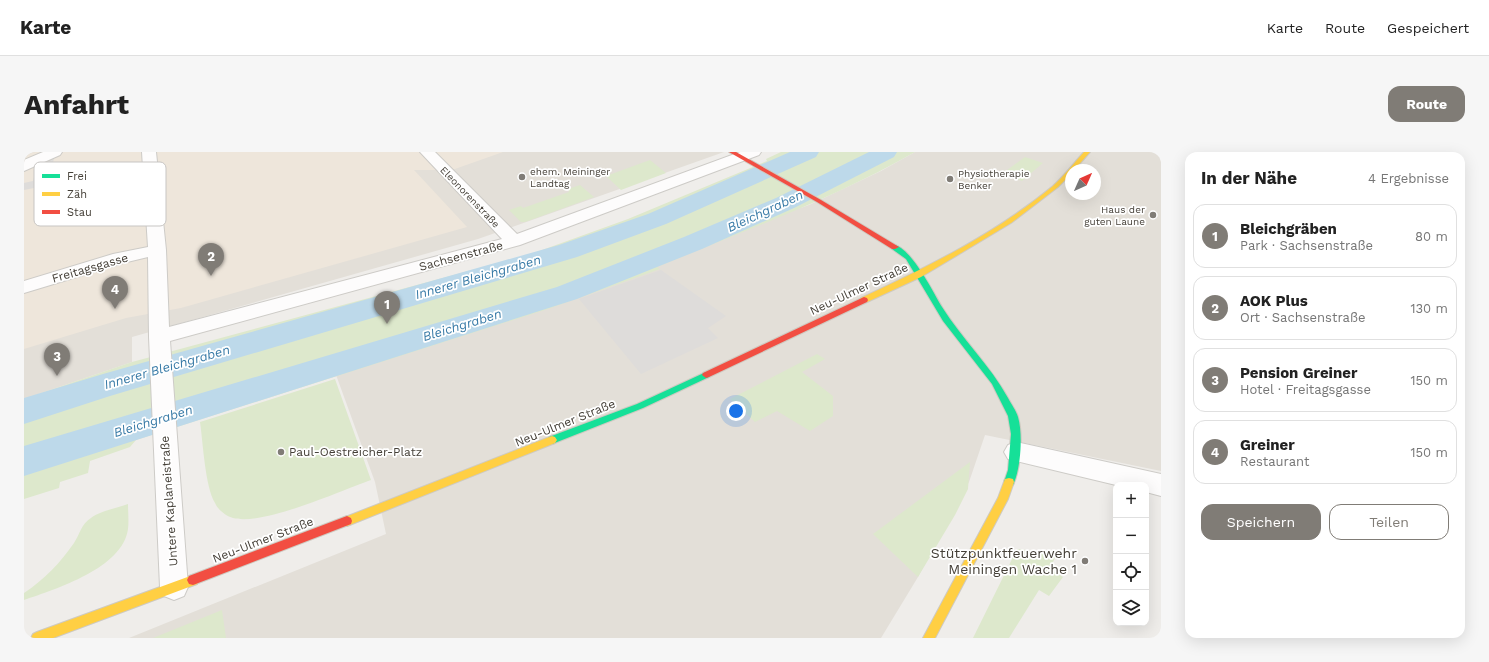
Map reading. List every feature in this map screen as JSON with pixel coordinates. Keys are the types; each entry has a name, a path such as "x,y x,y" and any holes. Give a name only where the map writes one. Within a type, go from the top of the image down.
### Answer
{"main road":[{"name":"Neu-Ulmer Straße","path":"1076,164 1087,152"},
{"path":"746,157 786,183 824,204 903,252 909,258 946,319 988,371 1013,416 1016,434 1016,452 1013,470 1003,498 929,638"},
{"name":"Neu-Ulmer Straße","path":"37,638 375,510 640,406 918,275 1008,222 1056,186 1065,176"}],"street":[{"path":"24,166 56,152"},
{"name":"Untere Kaplaneistraße","path":"149,152 150,162"},
{"name":"Eleonorenstraße","path":"426,152 514,242"},
{"name":"Sachsenstraße","path":"160,344 514,242 746,157"},
{"name":"Untere Kaplaneistraße","path":"155,226 162,387 174,587"},
{"name":"Freitagsgasse","path":"24,287 119,258 157,250"},
{"path":"1016,452 1161,485"}],"shaded area":[{"path":"24,152 724,152 478,239 132,337 132,362 24,399"},
{"path":"24,152 503,152 452,170 414,170 467,227 181,308 126,318 24,349"},
{"path":"915,152 1161,152 1161,471 985,435 969,482 918,577 881,638 129,638 386,534 375,482 335,372 809,205 881,171"},
{"path":"54,158 53,162 38,161"},
{"path":"34,177 34,188 24,190 24,183 33,181"},
{"path":"661,270 726,316 708,328 718,338 641,374 579,299"}],"green space":[{"path":"781,152 915,152 820,200 657,267 660,269 548,309 136,440 130,447 90,461 88,473 60,482 59,488 24,499 24,399 132,362 531,254 628,219 767,161 766,159"},
{"path":"1025,157 1043,163 1022,181 1003,173"},
{"path":"650,160 666,173 621,190 606,176"},
{"path":"580,185 594,197 525,222 521,222 509,210 521,206 523,208 569,192 568,189"},
{"path":"817,354 825,359 802,372 833,396 833,416 810,431 777,411 755,422 730,399"},
{"name":"Paul-Oestreicher-Platz","path":"335,379 371,480 302,506 263,517 246,519 233,518 222,512 215,503 209,486 200,422"},
{"path":"970,462 968,489 955,515 918,577 873,534"},
{"path":"128,504 128,529 123,543 114,555 101,566 70,583 24,600 24,593 39,582 58,564 74,543 88,520 99,513"},
{"path":"1017,549 1057,553 1050,569 1063,577 1049,596 1039,590 1009,638 973,638"},
{"path":"222,610 226,638 153,638"}],"waterway":[{"name":"Innerer Bleichgraben","path":"24,411 103,386 568,251 657,219 808,152"},
{"name":"Bleichgraben","path":"24,461 567,293 693,243 785,203 886,152"}],"traffic: fast":[{"path":"895,247 909,258 946,319 995,382 1013,416 1016,434 1013,470 1009,482"},
{"path":"552,440 640,406 706,375"}],"traffic: slow":[{"path":"1076,164 1087,152"},
{"path":"864,300 918,275 1009,222 1056,186 1065,176"},
{"path":"347,521 552,440"},
{"path":"929,638 1003,499 1009,482"},
{"path":"37,638 193,580"}],"traffic: jam":[{"path":"732,152 819,201 895,247"},
{"path":"706,375 864,300"},
{"path":"193,580 347,521"}],"place":[{"name":"ehem. Meininger Landtag","path":"522,177"},
{"name":"Physiotherapie Benker","path":"950,179"},
{"name":"Haus der guten Laune","path":"1153,215"},
{"name":"AOK Plus","path":"211,276"},
{"name":"Greiner","path":"115,309"},
{"name":"Bleichgräben","path":"387,324"},
{"name":"Pension Greiner","path":"57,376"},
{"name":"Paul-Oestreicher-Platz","path":"281,452"},
{"name":"Stützpunktfeuerwehr Meiningen Wache 1","path":"1085,561"}]}
